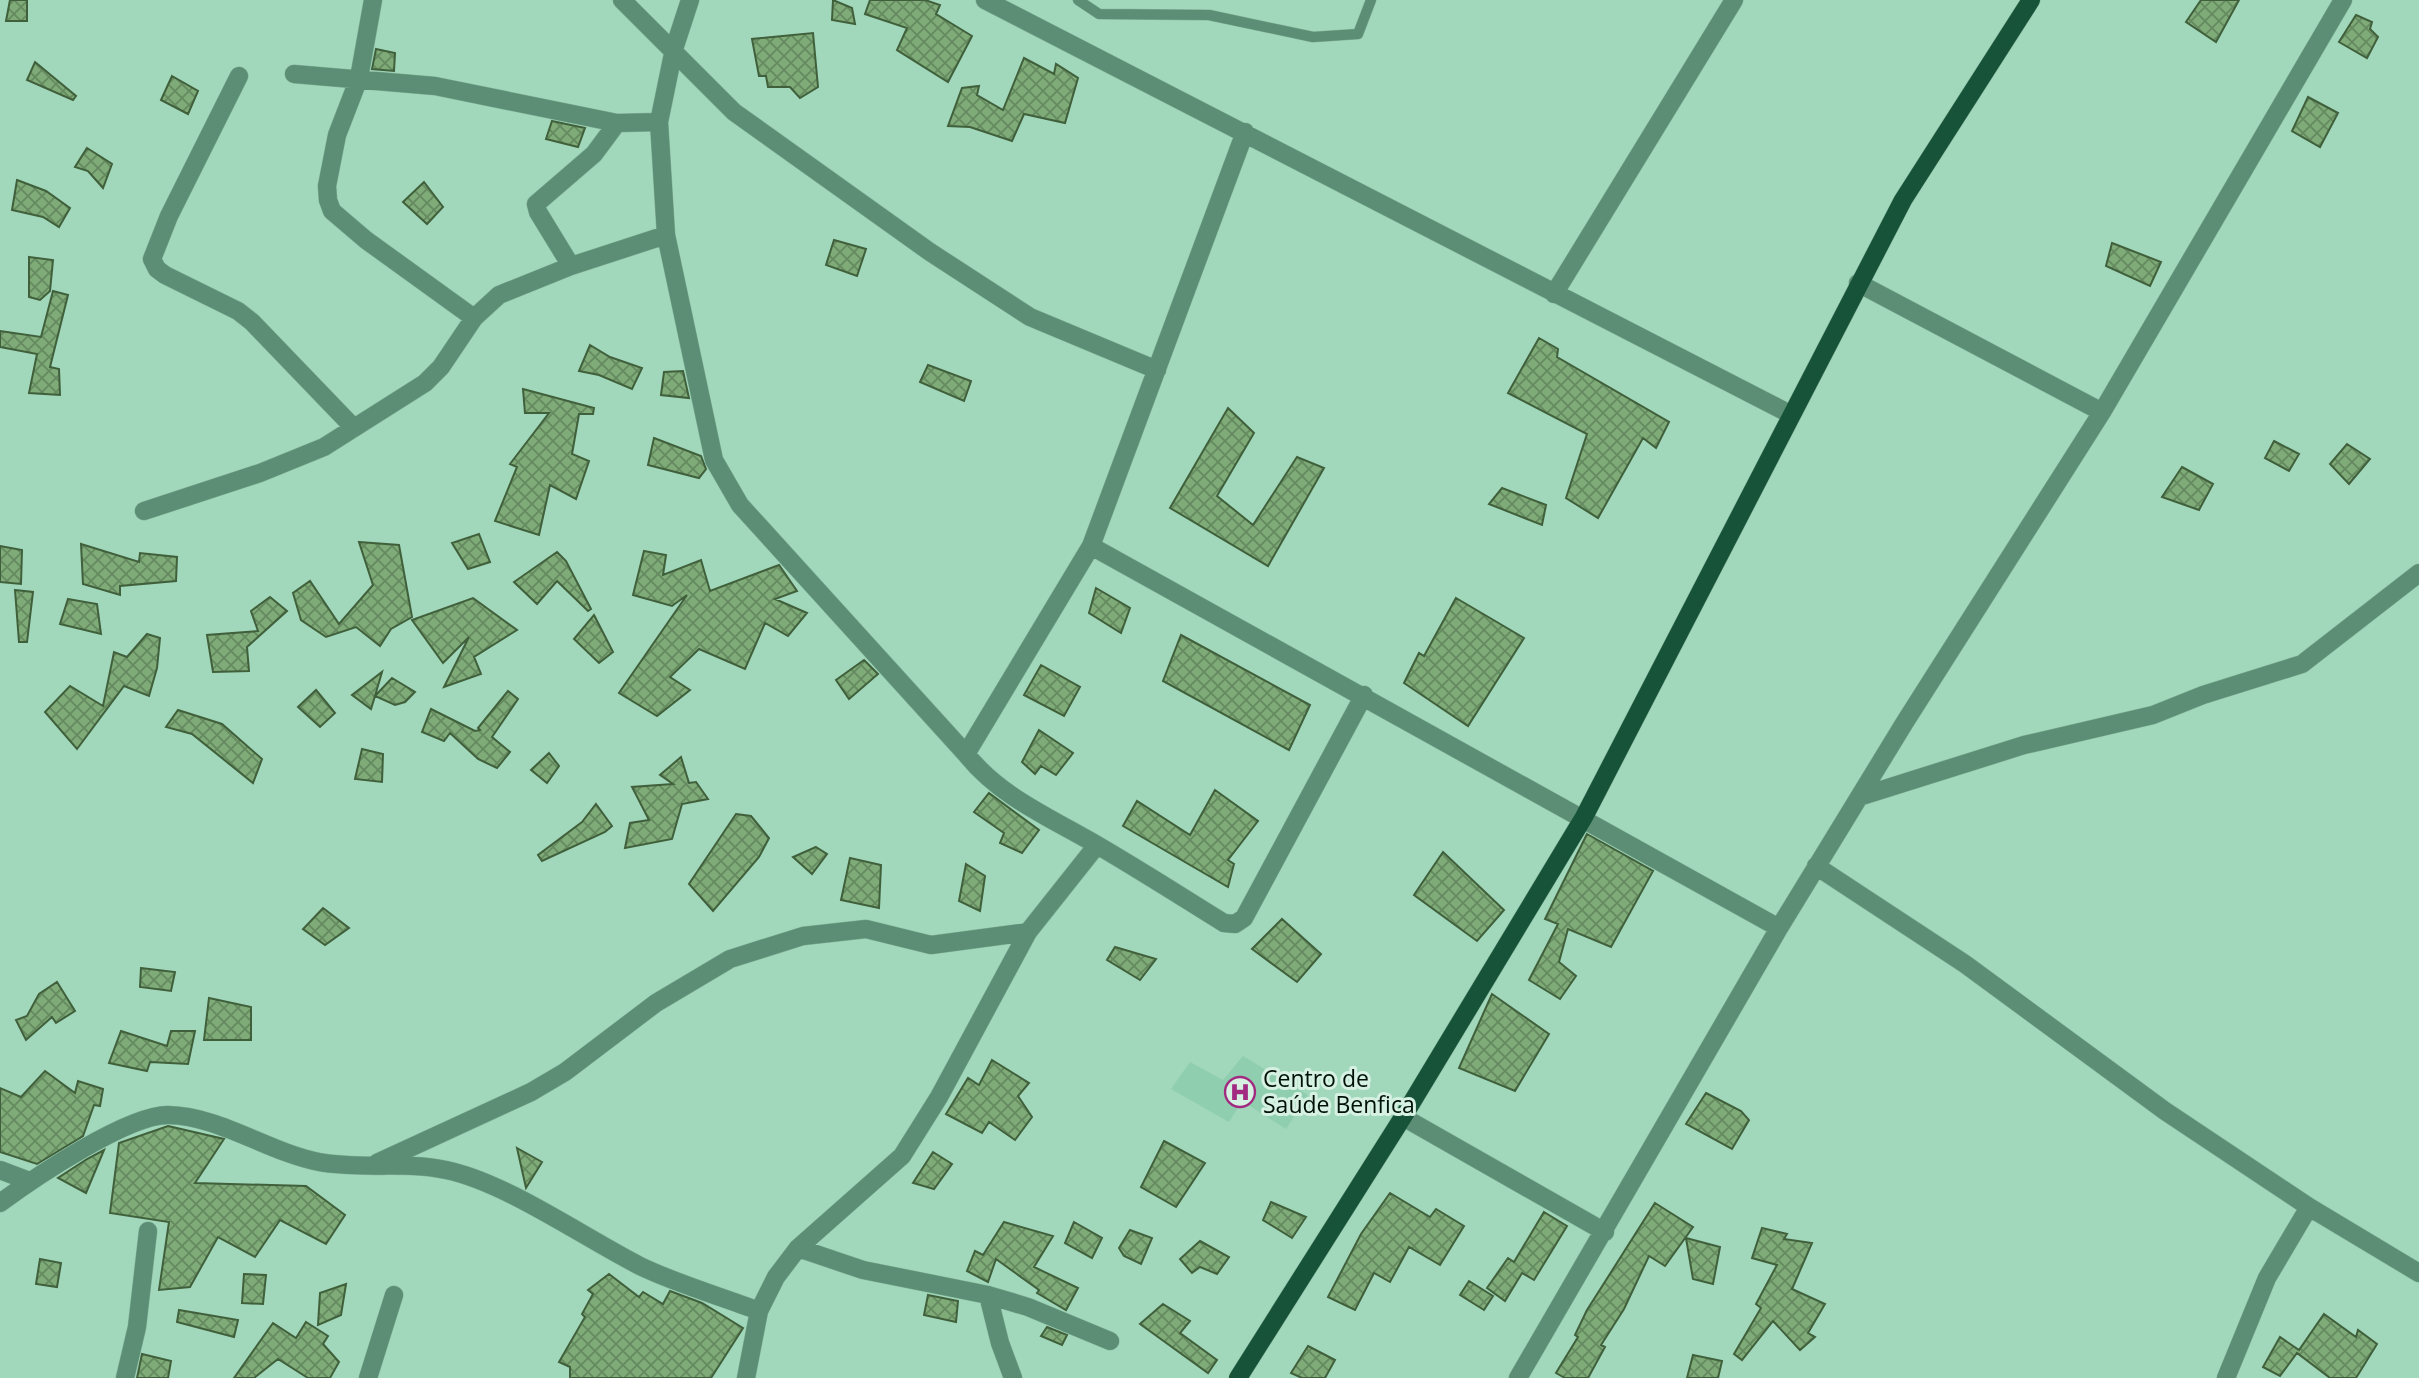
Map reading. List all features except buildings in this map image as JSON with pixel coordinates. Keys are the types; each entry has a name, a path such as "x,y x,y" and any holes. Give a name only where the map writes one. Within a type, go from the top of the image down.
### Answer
{"main road":[{"path":"1238,1378 1403,1117 1584,817 1903,200 2031,0"}],"street":[{"path":"373,0 359,78 337,135 327,187 332,211 366,240 474,318"},
{"path":"622,0 755,130 1030,317 1157,370"},
{"path":"690,0 674,49 659,122 666,235 713,460 726,487 802,577 982,774 1019,801 1224,923 1235,924 1244,918 1364,695"},
{"path":"985,0 1790,414"},
{"path":"1554,294 1734,0"},
{"path":"1518,1378 1816,866 2102,412 2343,0"},
{"path":"294,74 435,86 617,123 659,122"},
{"path":"239,76 169,216 152,259 157,269 165,275 238,311 252,321 355,428"},
{"path":"571,266 538,212 536,204 594,154 617,123"},
{"path":"966,754 1091,546 1245,132"},
{"path":"145,512 260,473 324,447 425,383 441,367 474,318 499,295 571,266 666,235"},
{"path":"1858,283 2102,412"},
{"path":"1091,546 1584,817 1779,928"},
{"path":"1859,797 2024,745 2153,715 2203,695 2302,664 2419,573"},
{"path":"747,1378 759,1311 776,1277 798,1248 902,1156 939,1097 1028,932 1097,845"},
{"path":"1816,866 1965,964 2165,1111 2309,1208 2419,1273"},
{"path":"369,1166 531,1092 565,1072 656,1003 730,959 803,936 866,929 931,945 1028,932"},
{"path":"0,1202 29,1181 127,1127 166,1115 204,1121 279,1151 320,1162 369,1166 413,1165 447,1170 484,1183 643,1267 759,1311"},
{"path":"1403,1117 1605,1232"},
{"path":"0,1170 29,1181"},
{"path":"2226,1378 2267,1278 2309,1208"},
{"path":"125,1378 137,1327 148,1231"},
{"path":"798,1248 863,1270 988,1295 1028,1307 1110,1341"},
{"path":"988,1295 1000,1343 1013,1378"},
{"path":"368,1378 394,1296"}],"lane":[{"path":"1077,0 1099,14 1209,15 1312,37 1358,34 1371,0"}],"shaded area":[{"name":"Centro de Saúde Benfica","path":"1243,1056 1308,1095 1286,1129 1242,1101 1229,1122 1171,1089 1190,1062 1223,1080"}],"place":[{"name":"Centro de Saúde Benfica","path":"1240,1092"}]}
